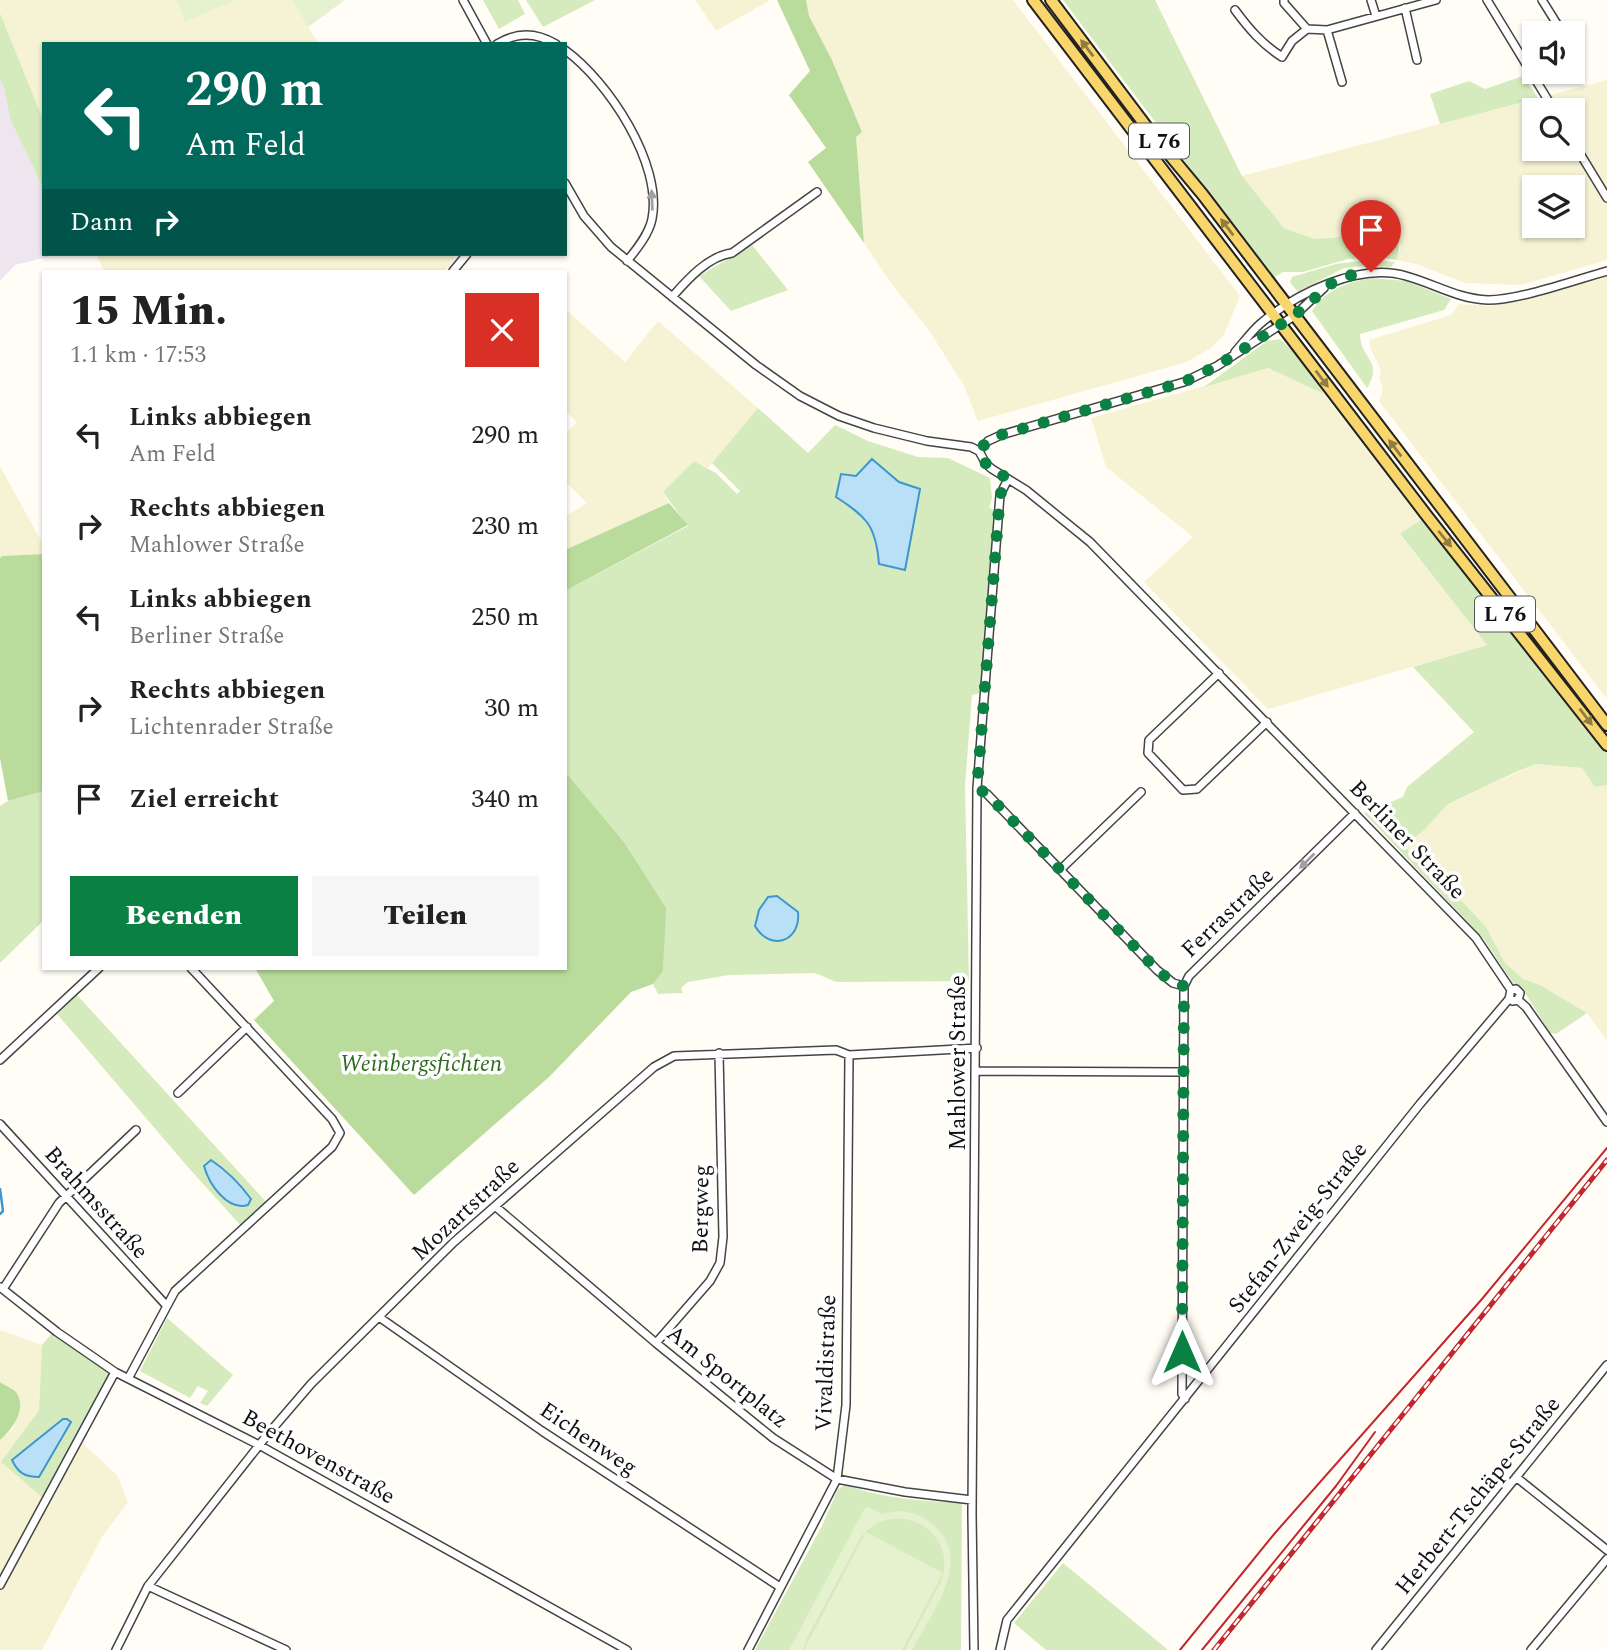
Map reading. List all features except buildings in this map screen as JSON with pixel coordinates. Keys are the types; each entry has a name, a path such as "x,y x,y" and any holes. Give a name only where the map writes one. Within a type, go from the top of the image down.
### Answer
{"main road":[{"name":"L 76","path":"1032,0 1427,516 1607,745"},
{"name":"L 76","path":"1051,0 1607,725"}],"street":[{"path":"463,0 486,42"},
{"path":"1284,0 1307,29"},
{"path":"1371,0 1376,16"},
{"path":"1235,10 1266,47 1282,57 1292,41 1307,29 1327,30 1436,0"},
{"path":"1487,0 1547,98"},
{"path":"1542,0 1555,21"},
{"path":"1405,8 1417,60"},
{"path":"1327,30 1342,82"},
{"path":"500,42 526,34 552,42"},
{"path":"567,51 579,60 603,88 635,139 649,172 653,217 649,231 627,261"},
{"path":"1585,161 1607,198"},
{"path":"567,186 595,231 627,261 783,384 829,411 892,433 979,450 1000,435 1184,382 1217,366 1281,325 1310,304 1325,287"},
{"path":"672,297 687,279 722,254 732,253 817,192"},
{"path":"454,270 465,256"},
{"path":"1235,352 1257,327 1273,315 1346,276 1383,272 1406,275 1458,297 1490,300 1607,271"},
{"name":"Berliner Straße","path":"979,450 986,464 1090,541 1267,722 1476,938 1510,994"},
{"name":"Mahlower Straße","path":"974,1650 972,1500 977,788 1000,495 1008,479"},
{"path":"1219,673 1149,740 1148,752 1183,790 1197,789 1267,722"},
{"path":"977,788 987,794 1157,970 1173,983 1184,986"},
{"path":"1060,870 1141,792"},
{"name":"Ferrastraße","path":"1185,1399 1182,1394 1184,986 1189,976 1355,813"},
{"path":"0,1060 97,970"},
{"path":"129,1377 166,1306 180,1286 332,1147 340,1133 332,1119 193,970"},
{"path":"1510,994 1513,1002 1518,1000 1526,1007 1607,1122"},
{"name":"Stefan-Zweig-Straße","path":"1000,1650 1007,1619 1510,994"},
{"path":"178,1093 247,1027"},
{"name":"Mozartstraße","path":"116,1650 148,1586 259,1445 311,1384 454,1242 654,1067 674,1055 836,1050 849,1055 977,1048"},
{"name":"Bergweg","path":"656,1343 710,1281 720,1263 723,1237 719,1053"},
{"name":"Vivaldistraße","path":"748,1650 837,1479 846,1405 849,1055"},
{"path":"976,1071 1183,1072"},
{"name":"Brahmsstraße","path":"0,1124 166,1306"},
{"path":"1,1288 66,1195 136,1130"},
{"name":"Am Sportplatz","path":"496,1207 656,1343 774,1438 837,1479 905,1492 972,1500"},
{"name":"Beethovenstraße","path":"1,1288 57,1332 116,1372 259,1445 626,1650"},
{"name":"Eichenweg","path":"379,1317 542,1431 780,1587"},
{"name":"Herbert-Tschäpe-Straße","path":"1376,1650 1607,1365"},
{"path":"0,1585 116,1372"},
{"path":"1516,1477 1607,1550"},
{"path":"1531,1650 1607,1559"},
{"path":"148,1586 286,1650"}],"shaded area":[{"path":"0,0 176,0 186,21 236,0 291,0 318,42 42,42 42,117 0,13"},
{"path":"695,0 770,0 716,31"},
{"path":"806,0 1013,0 1240,296 1224,335 1212,347 1187,362 978,421 963,384 930,332 891,283 864,243 856,137 862,132 832,60 809,16"},
{"path":"0,80 10,119 42,186 42,256 51,256 15,265 0,281"},
{"path":"1607,80 1607,260 1521,285 1465,283 1416,264 1397,260 1401,246 1369,227 1340,237 1315,239 1284,228 1242,176 1522,102 1522,161 1585,161 1585,98 1539,98"},
{"path":"97,256 453,256 455,259 445,270 104,270"},
{"path":"1607,276 1607,699 1379,401 1383,389 1379,378 1381,370 1369,340 1451,315 1459,304 1491,306"},
{"path":"567,311 625,362 658,321 758,408 708,468 694,461 663,492 669,503 567,549 567,516 587,503 567,483 567,431 577,422 567,413"},
{"path":"1268,368 1324,394 1421,520 1400,535 1487,645 1268,709 1144,582 1193,537 1106,467 1091,418"},
{"path":"0,466 42,542 42,554 0,558"},
{"path":"1536,764 1582,768 1595,787 1607,785 1607,1041 1587,1013 1540,985 1523,979 1505,963 1486,927 1404,846 1424,830 1448,804"},
{"path":"0,1330 42,1345 39,1410 2,1462 43,1498 76,1437 117,1475 128,1502 102,1537 42,1650 0,1650 0,1440 12,1430 19,1413 19,1400 15,1391 0,1382"}],"green space":[{"path":"176,0 236,0 185,22"},
{"path":"291,0 345,0 308,27"},
{"path":"483,0 518,0 525,14 499,29"},
{"path":"526,0 595,0 543,27"},
{"path":"777,0 806,0 809,16 832,60 862,132 856,137 864,243 808,162 826,148 789,95 810,71"},
{"path":"1063,0 1155,0 1242,176 1284,228 1315,239 1340,237 1369,227 1388,226 1398,242 1397,260 1375,257 1348,259 1303,272 1283,272 1273,278"},
{"path":"0,13 42,117 42,186 10,119 0,80"},
{"path":"1522,76 1522,84 1528,84 1538,98 1522,98 1522,102 1440,124 1430,94 1469,81 1485,89"},
{"path":"752,245 788,290 731,311 699,276"},
{"path":"1369,260 1395,262 1391,267 1344,268 1298,292 1290,282 1292,277 1336,264"},
{"path":"1370,278 1407,281 1451,299 1444,310 1360,334 1363,349 1373,371 1367,388 1312,311 1323,298 1337,288"},
{"path":"1280,339 1294,352 1324,394 1268,368 1204,387 1267,341"},
{"path":"758,408 808,453 835,425 868,441 918,457 948,458 990,478 992,498 989,508 996,510 980,693 972,695 965,786 969,981 836,982 815,973 729,975 688,982 681,988 683,993 658,994 653,984 663,970 665,908 624,842 567,776 567,590 688,526 663,492 694,461 716,473 737,494 740,491 712,463","holes":["885,469 899,482 920,489 877,539 861,514 836,497 841,474 856,476"]},
{"path":"669,503 688,525 567,590 567,549"},
{"path":"1421,520 1607,753 1607,785 1595,787 1582,768 1536,764 1448,804 1424,830 1404,846 1486,927 1505,963 1523,979 1540,985 1587,1013 1556,1034 1550,1033 1522,988 1513,983 1483,938 1364,813 1403,797 1407,787 1474,732 1413,667 1487,645 1400,534"},
{"path":"42,554 42,792 8,801 0,758 2,556"},
{"name":"Weinbergsfichten","path":"567,776 624,842 666,908 663,971 653,984 631,992 549,1077 414,1195 254,1020 274,1001 256,970 567,970"},
{"path":"42,792 42,922 0,963 0,806 8,801"},
{"path":"77,995 269,1205 243,1228 57,1014"},
{"path":"167,1318 233,1375 207,1406 200,1403 208,1391 198,1386 190,1398 140,1371"},
{"path":"53,1332 112,1374 43,1498 1,1462 39,1410 42,1345"},
{"path":"0,1382 15,1391 19,1397 20,1411 14,1424 0,1440"},
{"path":"846,1485 889,1496 962,1503 961,1650 755,1650 822,1526 838,1489"},
{"path":"866,1506 882,1514 900,1511 912,1513 928,1521 942,1534 949,1550 950,1567 946,1584 930,1619 912,1650 905,1650 940,1584 944,1565 942,1548 934,1535 921,1525 906,1519 890,1519 874,1525 860,1538 803,1650 789,1650"},
{"path":"866,1532 943,1573 902,1650 804,1650"},
{"path":"1063,1563 1167,1650 1046,1650 1014,1623"}],"water":[{"path":"872,459 899,482 920,489 905,570 879,564 875,540 868,524 836,497 841,474 856,476"},
{"path":"777,896 798,912 798,922 790,936 776,941 761,934 755,926 759,910 768,897"},
{"path":"211,1160 247,1193 251,1199 248,1205 233,1204 215,1188 204,1166"},
{"path":"63,1419 71,1422 39,1477 19,1471 12,1460"}],"waterway":[{"path":"0,1189 3,1211 0,1214"}],"tram line":[{"path":"1180,1650 1275,1533 1482,1299 1607,1148"},
{"path":"1202,1650 1336,1486 1375,1432"}],"railway":[{"path":"1214,1650 1607,1160"}],"route":[{"path":"1182,1352 1184,986 1173,983 1157,970 987,794 977,788 1000,495 1008,479 986,464 979,450 1000,435 1184,382 1217,366 1281,325 1310,304 1325,287 1346,276 1371,272"}]}
